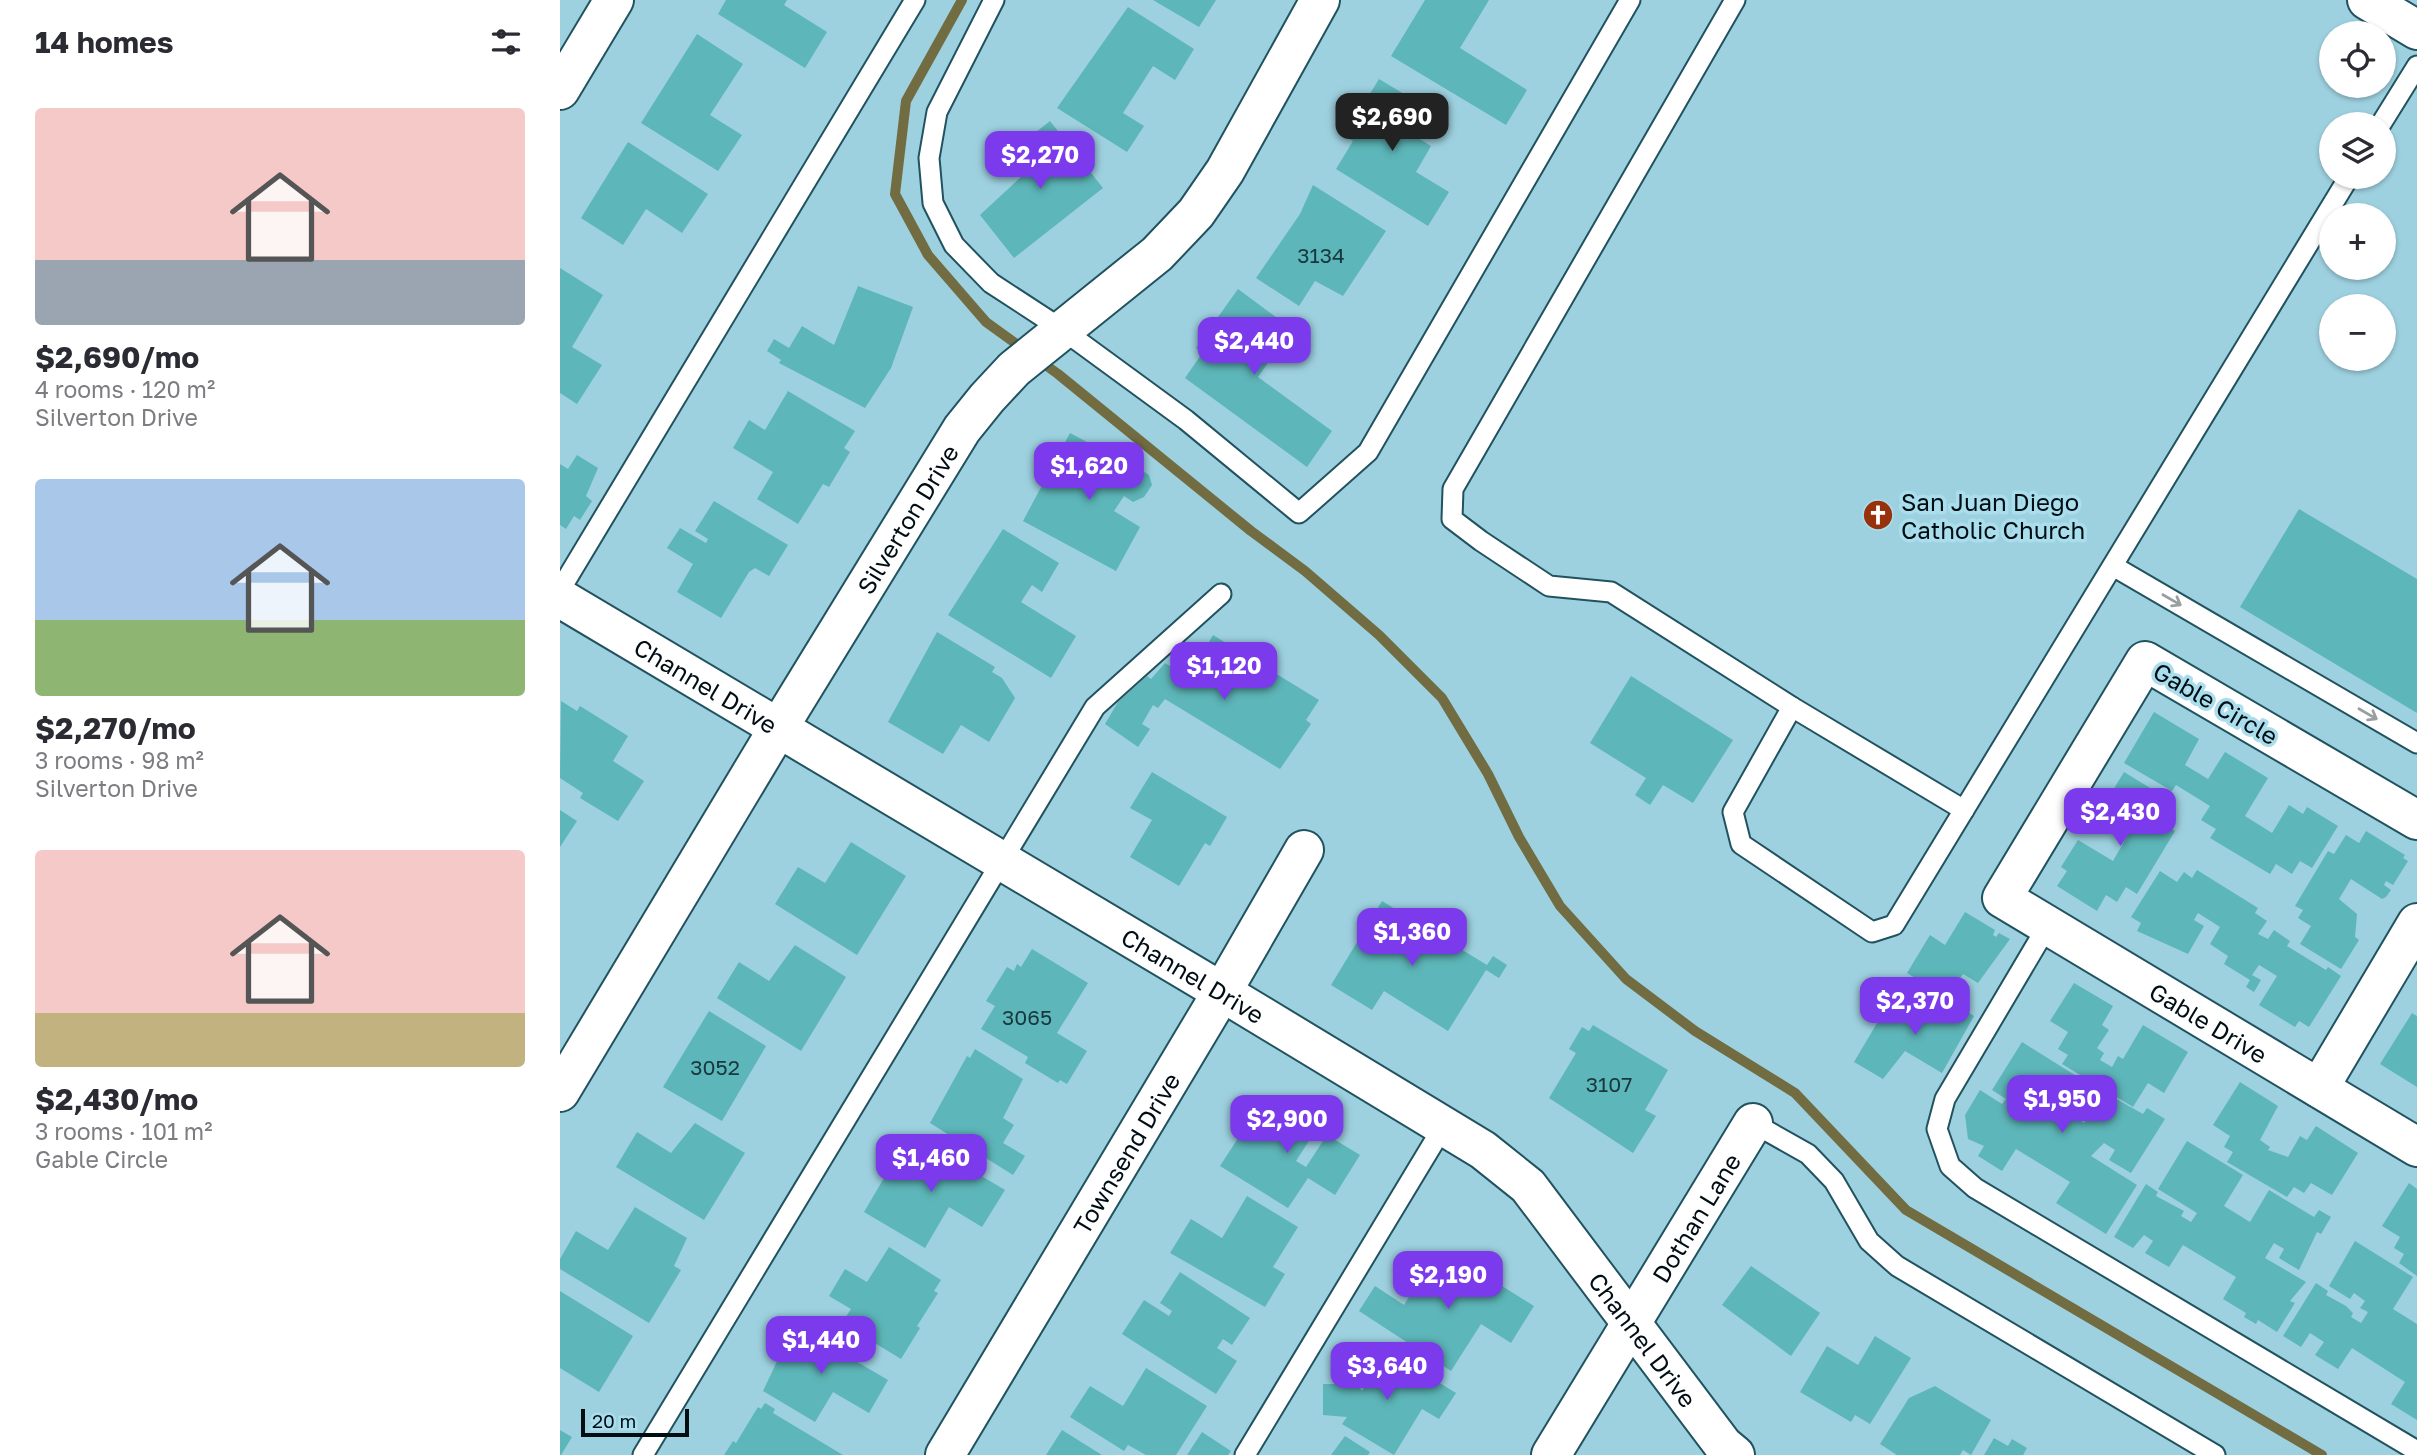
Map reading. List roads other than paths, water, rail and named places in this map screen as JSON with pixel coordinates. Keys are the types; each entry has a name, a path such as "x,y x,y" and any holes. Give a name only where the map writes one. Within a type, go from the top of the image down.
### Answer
{"street":[{"path":"560,90 614,0"},
{"name":"Silverton Drive","path":"560,1093 779,727 962,429 986,398 1014,369 1157,254 1196,213 1225,171 1320,0"},
{"path":"2367,0 2417,30"},
{"name":"Channel Drive","path":"560,598 1223,992 1483,1150 1528,1186 1723,1445 1735,1455"},
{"name":"Gable Circle","path":"2003,898 2145,661 2417,820"},
{"name":"Townsend Drive","path":"945,1455 1223,992 1304,850"},
{"name":"Gable Drive","path":"2003,898 2417,1147"},
{"path":"2319,1088 2417,923"},
{"name":"Dothan Lane","path":"1551,1455 1753,1123"}],"lane":[{"path":"560,590 915,0"},
{"path":"994,0 937,111 929,158 933,202 954,245 991,283 1054,338 1186,420 1299,513 1367,453 1630,0"},
{"path":"1734,0 1453,489 1452,519 1549,586 1611,592 1792,707 1964,810"},
{"path":"2388,112 2417,66"},
{"path":"1792,707 1733,812 1741,844 1871,932 1894,925 2342,189"},
{"path":"2112,566 2417,743"},
{"path":"643,1455 1095,707 1221,594"},
{"path":"2048,925 1945,1099 1937,1129 1950,1166 1975,1188 2417,1451"},
{"path":"1753,1123 1808,1154 1834,1181 1869,1241 1897,1266 2215,1455"},
{"path":"1245,1455 1443,1127"}],"waterway":[{"path":"962,0 906,101 895,194 928,255 986,322 1058,374 1251,531 1305,571 1379,635 1442,698 1488,774 1519,837 1560,906 1626,979 1695,1031 1795,1093 1906,1210 2322,1455"}],"place":[{"name":"San Juan Diego Catholic Church","path":"1878,515"}]}
